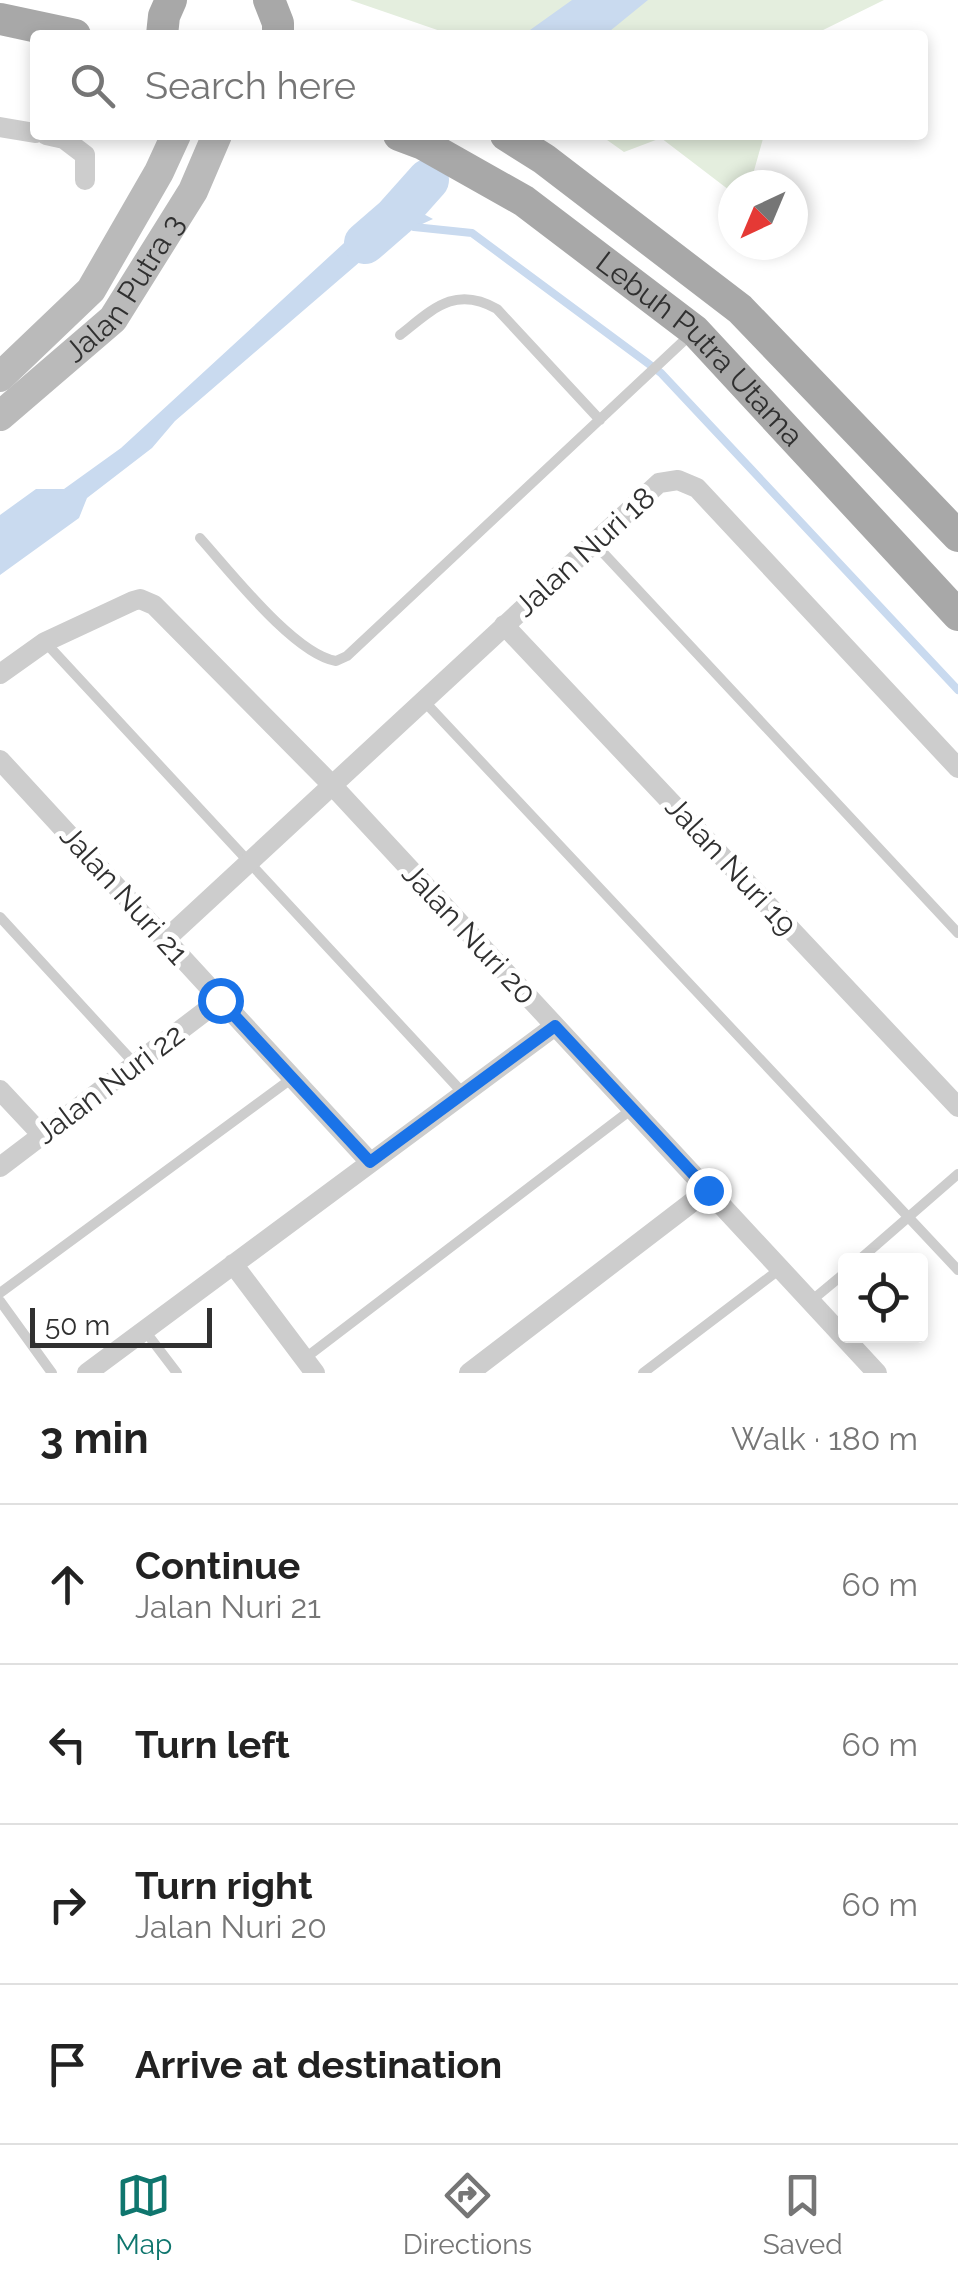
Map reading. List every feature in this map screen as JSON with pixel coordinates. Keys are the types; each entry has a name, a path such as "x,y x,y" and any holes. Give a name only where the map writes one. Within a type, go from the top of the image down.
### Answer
{"main road":[{"path":"163,30 171,0"},
{"path":"0,19 52,30"},
{"name":"Lebuh Putra Utama","path":"413,140 524,200 695,331 958,616"},
{"name":"Lebuh Putra Utama","path":"514,140 740,309 958,536"}],"street":[{"path":"0,127 30,132"},
{"path":"65,140 85,155 86,180"},
{"name":"Jalan Putra 3","path":"0,377 92,290 174,140"},
{"name":"Jalan Putra 3","path":"0,416 113,319 194,190 215,140"},
{"name":"Jalan Nuri 18","path":"165,940 659,483 678,480 697,488 958,768"},
{"name":"Jalan Nuri 20","path":"45,642 133,601 154,604 331,784 811,1301 869,1370"},
{"name":"Jalan Nuri 19","path":"504,625 958,1107"},
{"path":"0,674 45,642"},
{"name":"Jalan Nuri 21","path":"0,760 370,1162"},
{"name":"Jalan Nuri 22","path":"0,1167 220,1000"},
{"path":"87,1373 555,1026"},
{"path":"0,1090 42,1135"},
{"path":"469,1373 708,1190"},
{"path":"234,1264 310,1366"}],"lane":[{"path":"400,336 431,310 452,300 472,298 485,302 498,309 600,420"},
{"path":"200,538 264,609 313,655 336,661 347,656 695,331"},
{"path":"594,542 958,933"},
{"path":"45,642 462,1092"},
{"path":"423,700 958,1270"},
{"path":"0,918 135,1064"},
{"path":"0,1293 291,1078"},
{"path":"310,1366 632,1108"},
{"path":"867,1253 958,1174"},
{"path":"643,1373 781,1269"},
{"path":"811,1301 838,1279"},
{"path":"0,1301 52,1373"},
{"path":"145,1330 177,1373"}],"green space":[{"path":"350,0 884,0 823,30 437,30"},
{"path":"607,140 656,140 624,152"},
{"path":"664,140 763,140 754,170 718,170 718,182"}],"water":[{"path":"572,0 648,0 611,30 530,30"},
{"path":"393,198 433,219 383,242 175,421 152,448 87,498 79,518 0,575 0,515 36,489 64,489 121,448"}],"waterway":[{"path":"365,243 428,180"},
{"path":"407,224 472,233 661,373 958,690"}],"route":[{"path":"220,1000 370,1162 555,1026 708,1190"}]}
